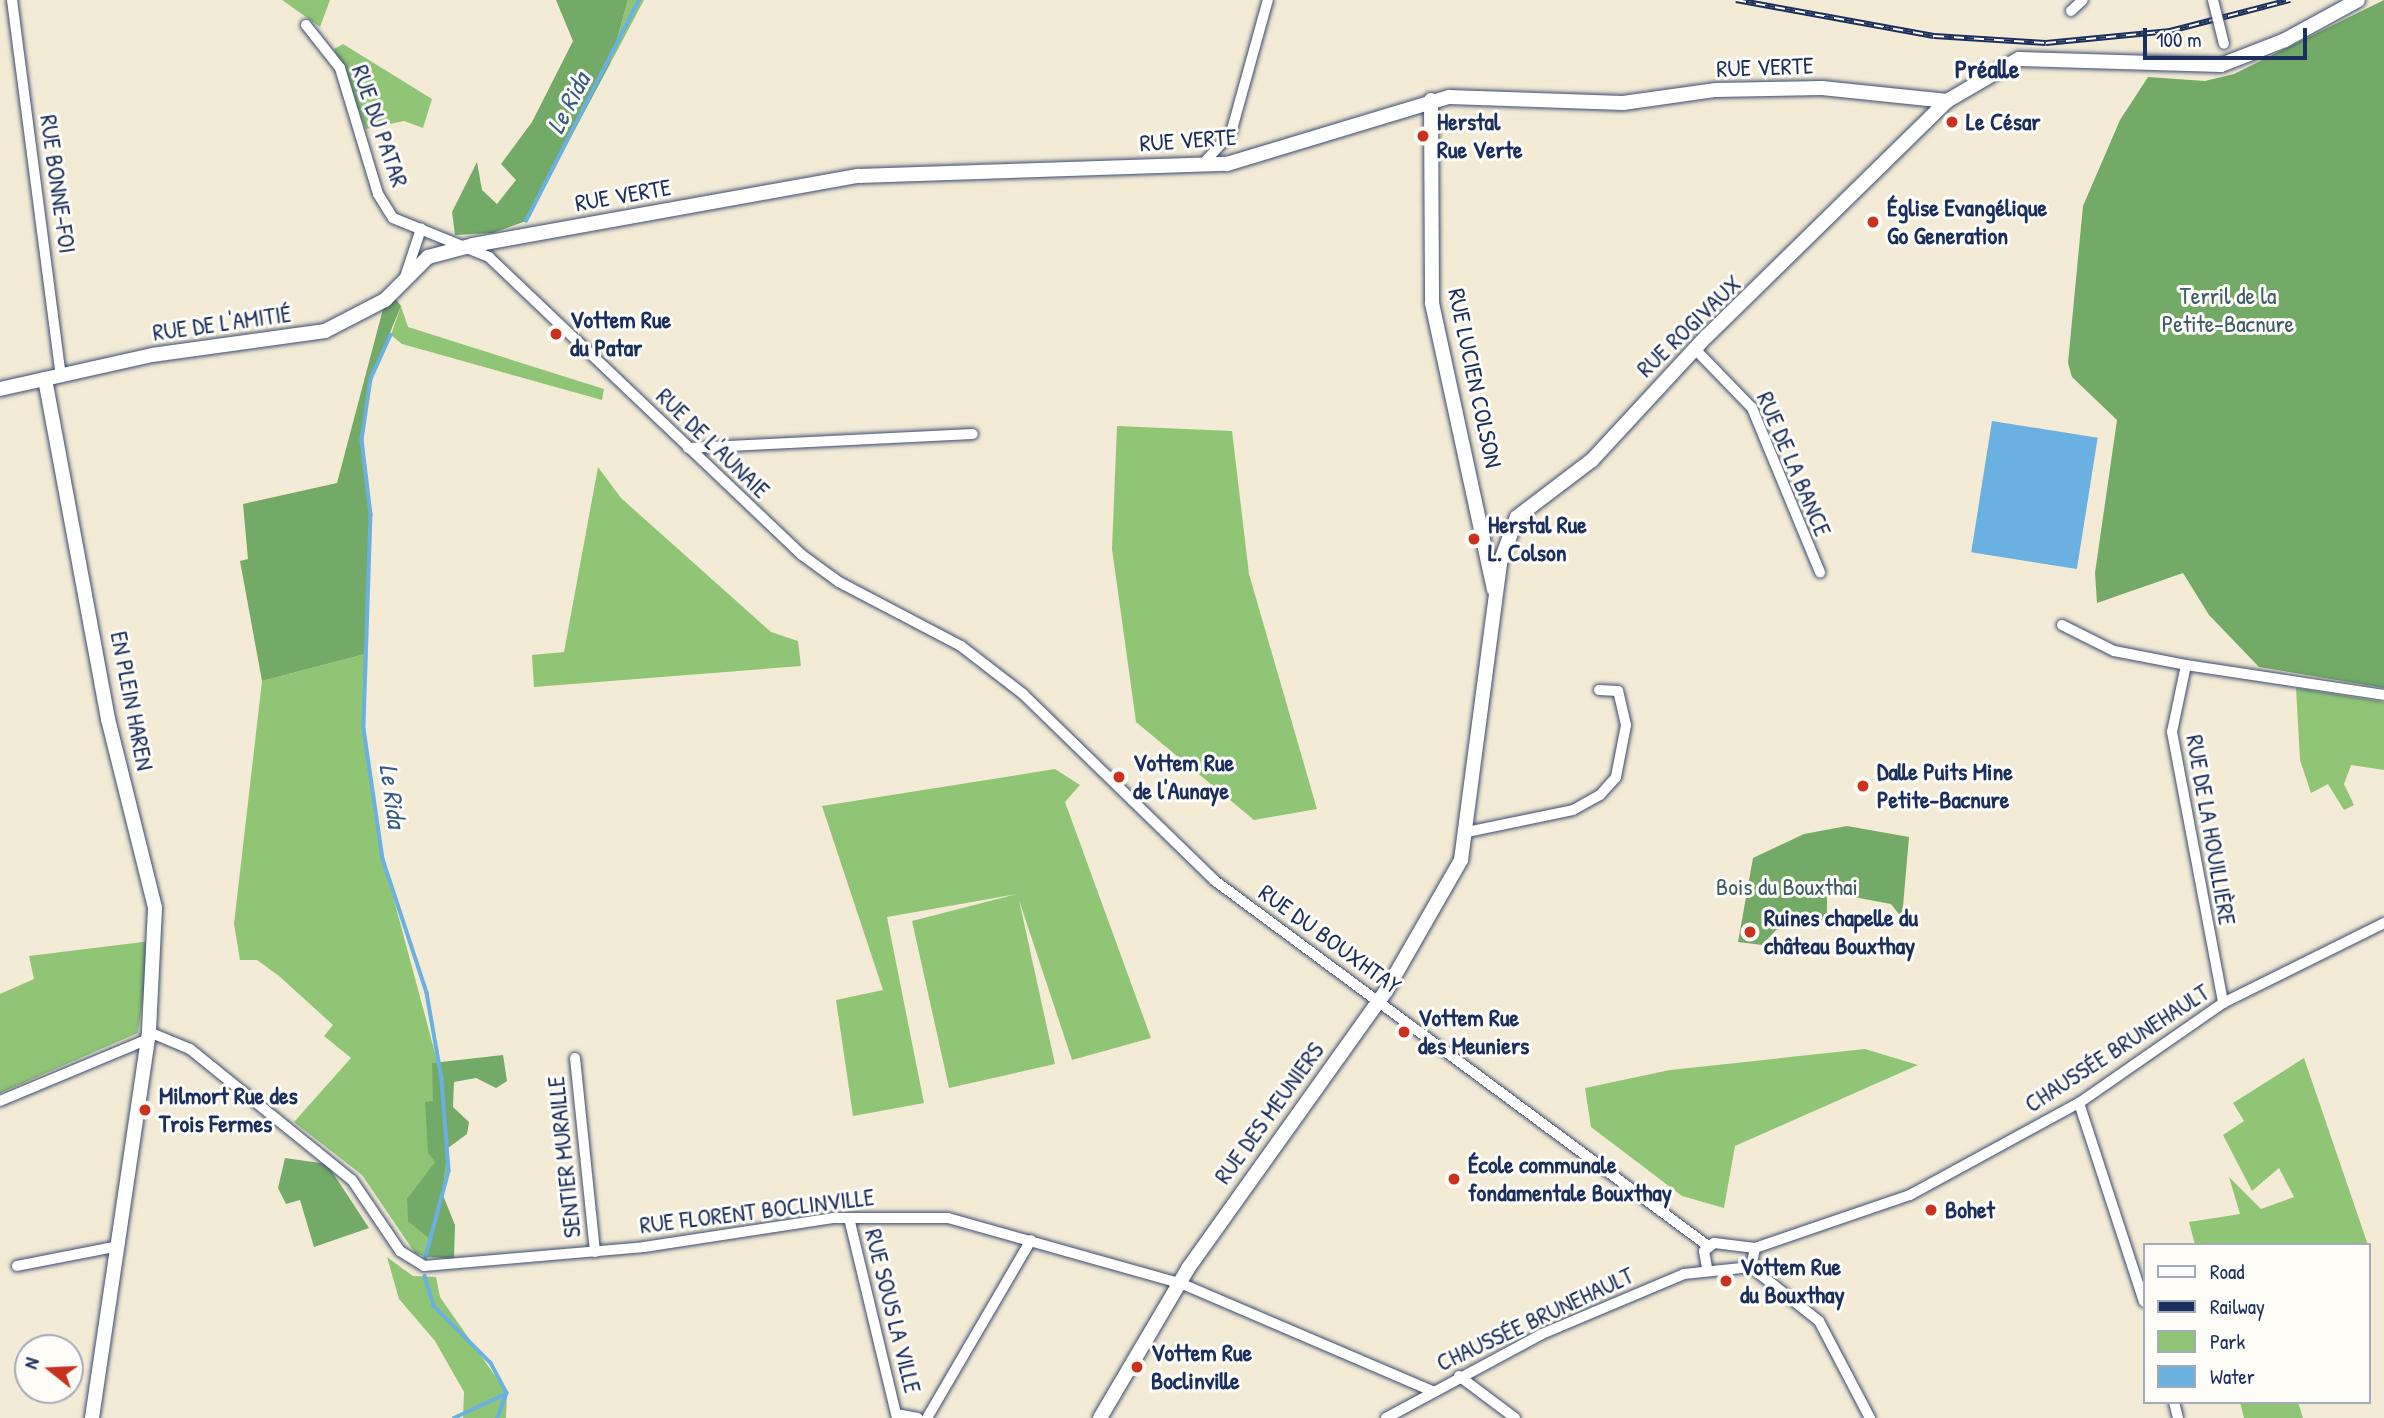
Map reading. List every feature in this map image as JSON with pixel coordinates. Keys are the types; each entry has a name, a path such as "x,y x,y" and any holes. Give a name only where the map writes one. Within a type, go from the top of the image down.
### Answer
{"street":[{"name":"RUE BONNE-FOI","path":"12,0 61,375"},
{"path":"1201,166 1231,133 1268,0"},
{"path":"2071,11 2083,0"},
{"path":"2213,0 2228,62"},
{"path":"1947,101 2019,60 2228,62 2358,0"},
{"name":"RUE DU PATAR","path":"306,24 340,68 377,194 393,218 473,245"},
{"name":"RUE VERTE","path":"428,257 473,245 858,176 1201,166 1271,154 1431,100 1623,103 1716,90 1822,88 1947,101"},
{"path":"1923,98 1934,117"},
{"name":"RUE LUCIEN COLSON","path":"1431,100 1432,303 1482,539"},
{"name":"RUE ROGIVAUX","path":"1467,832 1504,544 1527,505 1592,460 1695,349 1934,117 1947,101"},
{"path":"405,277 421,229"},
{"name":"RUE DE L'AUNAIE","path":"473,245 688,448 830,575 949,638"},
{"name":"RUE DE L'AMITIÉ","path":"0,389 61,375 325,331 385,300 405,277 428,257"},
{"name":"RUE DE LA BANCE","path":"1695,349 1752,408 1820,572"},
{"name":"EN PLEIN HAREN","path":"45,379 108,719 155,908 149,1035 114,1247 92,1418"},
{"path":"688,448 973,434"},
{"path":"1497,597 1482,539 1504,544"},
{"path":"2062,625 2114,652 2384,695"},
{"name":"RUE DU BOUXHTAY","path":"949,638 1023,694 1214,880 1708,1247"},
{"name":"RUE DE LA HOUILLIÈRE","path":"2186,665 2172,732 2223,1003"},
{"path":"1600,690 1618,691 1631,686"},
{"path":"1467,832 1573,810 1600,794 1616,777 1626,747 1618,691"},
{"name":"RUE DES MEUNIERS","path":"1100,1418 1180,1283 1379,1001 1461,860 1467,832"},
{"name":"CHAUSSÉE BRUNEHAULT","path":"1708,1247 1741,1242 1755,1248 1910,1195 2079,1103 2223,1003 2384,923"},
{"path":"0,1101 149,1035"},
{"name":"RUE FLORENT BOCLINVILLE","path":"149,1035 190,1049 352,1180 400,1251 417,1263 438,1269 595,1252 849,1218 948,1218 1180,1283 1433,1391"},
{"name":"SENTIER MURAILLE","path":"575,1058 595,1252"},
{"path":"2079,1103 2142,1296"},
{"name":"RUE SOUS LA VILLE","path":"849,1218 897,1416 918,1418"},
{"path":"927,1418 1031,1240"},
{"path":"16,1266 114,1247"},
{"path":"1707,1268 1708,1247"},
{"path":"1755,1248 1751,1267 1819,1321 1870,1418"},
{"name":"CHAUSSÉE BRUNEHAULT","path":"1386,1418 1459,1376 1542,1334 1707,1268 1751,1267"},
{"path":"1459,1376 1515,1418"}],"green space":[{"path":"282,0 330,0 320,27"},
{"path":"556,0 628,0 610,64 526,221 493,233 455,235 452,212 477,162 482,190 497,204 516,180 501,164 532,122 573,41"},
{"path":"628,0 644,0 610,64"},
{"name":"Terril de la Petite-Bacnure","path":"2384,0 2384,688 2259,667 2209,615 2183,573 2097,603 2095,573 2117,420 2072,377 2068,363 2083,206 2120,120 2148,77 2205,81 2234,74"},
{"path":"343,44 432,99 423,128 404,121 366,129 334,49"},
{"path":"395,298 401,306 371,379 362,440 371,514 365,654 262,681 240,561 248,559 243,504 337,483 383,309"},
{"path":"401,306 408,327 604,389 602,400 402,344 391,335"},
{"path":"1117,426 1232,431 1249,574 1317,809 1254,820 1136,722 1112,549"},
{"path":"598,467 621,498 771,632 798,641 801,666 534,687 532,655 564,652"},
{"path":"365,654 364,729 383,859 442,1079 449,1171 426,1257 415,1253 362,1175 294,1122 351,1058 324,1036 333,1025 279,976 257,960 240,960 234,924 262,681"},
{"path":"2296,688 2384,702 2384,770 2351,765 2344,784 2354,805 2344,810 2328,784 2311,793 2300,760"},
{"path":"1055,769 1080,785 1065,802 1151,1038 1072,1060 1019,900 1055,1064 949,1088 912,921 1017,894 887,917 924,1103 853,1116 836,1000 883,990 822,806"},
{"name":"Bois du Bouxthai","path":"1847,826 1909,837 1902,918 1891,904 1827,892 1827,920 1776,930 1762,945 1738,942 1753,858 1804,834"},
{"path":"151,941 138,1033 0,1093 0,994 34,979 29,956"},
{"path":"1865,1049 1918,1065 1735,1146 1724,1208 1682,1196 1591,1127 1585,1088 1670,1070"},
{"path":"503,1055 507,1081 496,1088 476,1078 454,1082 453,1107 469,1122 467,1134 448,1148 442,1193 455,1225 454,1259 426,1257 431,1240 408,1221 407,1199 435,1162 428,1153 425,1102 433,1101 432,1063"},
{"path":"2304,1058 2367,1243 2194,1243 2189,1222 2240,1214 2229,1177 2261,1209 2294,1197 2279,1168 2252,1191 2223,1135 2244,1121 2233,1103"},
{"path":"285,1158 327,1164 369,1228 314,1247 300,1200 286,1204 278,1188"},
{"path":"387,1257 413,1276 436,1277 440,1297 507,1393 506,1418 463,1418 464,1392 435,1341 399,1299"},
{"path":"2240,1404 2299,1404 2303,1418 2244,1418"}],"water":[{"path":"1992,421 2098,438 2077,569 1971,552"}],"waterway":[{"name":"Le Rida","path":"526,221 639,0"},
{"name":"Le Rida","path":"391,335 371,379 362,440 371,514 364,729 383,859 427,993 442,1079 449,1171 426,1257"},
{"name":"Le Rida","path":"425,1276 434,1306 491,1363 507,1393 498,1418"},
{"path":"454,1418 506,1394"}],"railway":[{"path":"1736,0 1934,36 2046,43 2170,31 2290,0"}],"place":[{"name":"Le César","path":"1952,122"},
{"name":"Herstal Rue Verte","path":"1423,136"},
{"name":"Église Evangélique Go Generation","path":"1873,222"},
{"name":"Vottem Rue du Patar","path":"556,334"},
{"name":"Herstal Rue L. Colson","path":"1474,539"},
{"name":"Vottem Rue de l'Aunaye","path":"1119,777"},
{"name":"Dalle Puits Mine Petite-Bacnure","path":"1863,786"},
{"name":"Ruines chapelle du château Bouxthay","path":"1750,932"},
{"name":"Vottem Rue des Meuniers","path":"1404,1032"},
{"name":"Milmort Rue des Trois Fermes","path":"145,1110"},
{"name":"École communale fondamentale Bouxthay","path":"1454,1179"},
{"name":"Bohet","path":"1931,1210"},
{"name":"Vottem Rue du Bouxthay","path":"1726,1281"},
{"name":"Vottem Rue Boclinville","path":"1137,1367"}],"district":[{"name":"Préalle","path":"1987,69"}]}
